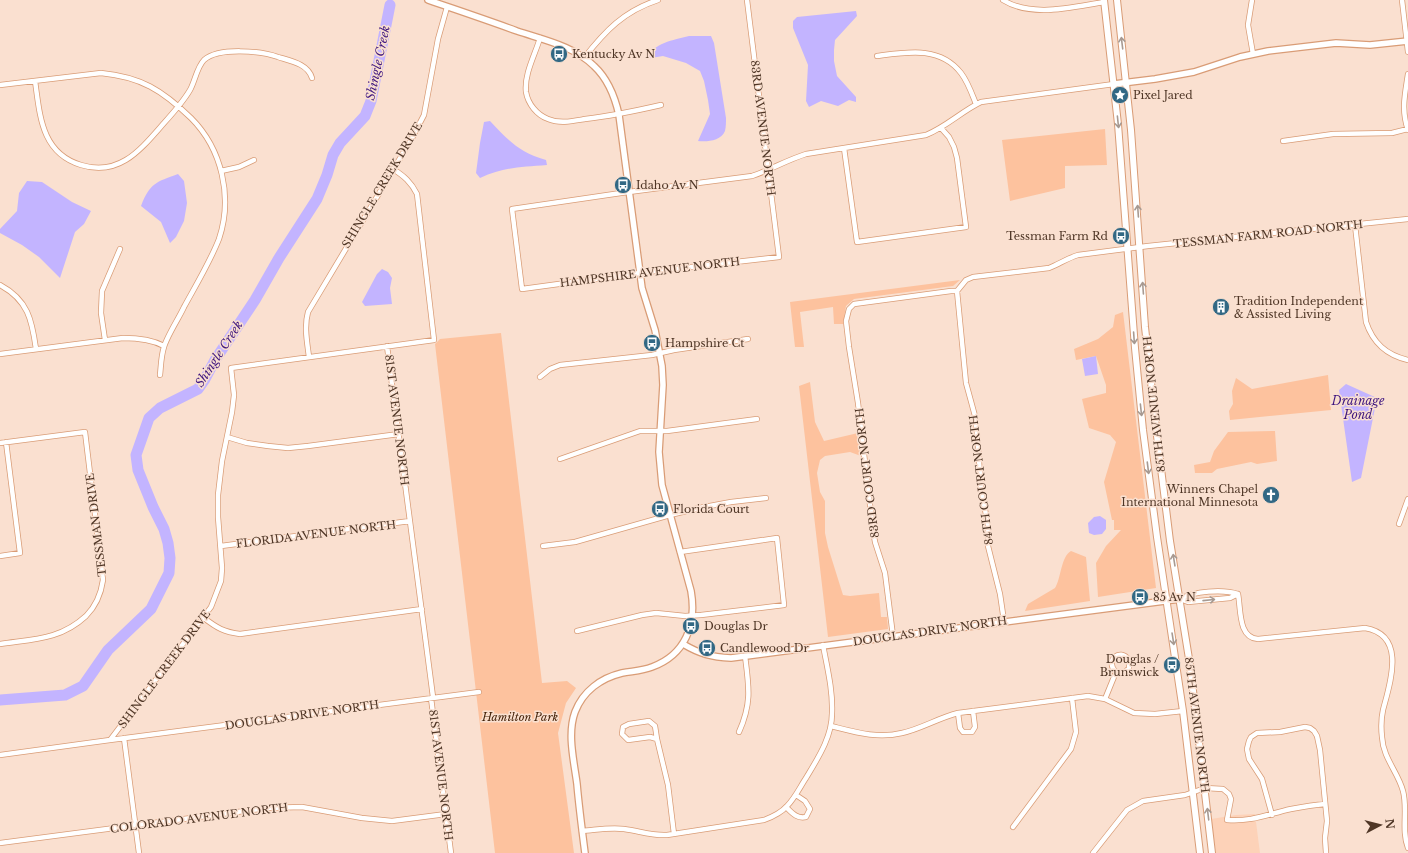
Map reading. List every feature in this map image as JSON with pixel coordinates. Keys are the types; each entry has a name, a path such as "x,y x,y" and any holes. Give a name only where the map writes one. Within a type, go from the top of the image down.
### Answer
{"main road":[{"name":"85TH AVENUE NORTH","path":"1117,0 1126,82 1146,327 1156,428 1169,534 1190,665 1212,853"},
{"name":"85TH AVENUE NORTH","path":"1104,1 1114,84 1135,348 1144,430 1183,711 1200,852"},
{"path":"1144,430 1156,428"}],"street":[{"path":"428,0 568,48 595,67 604,78 611,90 619,115 644,299 655,330 660,353 663,385 660,431 660,469 662,485 691,591 693,616 688,636 671,657 661,663 639,671 612,676 601,681 591,688 579,704 573,720 572,743 585,853"},
{"path":"584,58 618,20 637,9 658,0"},
{"name":"83RD AVENUE NORTH","path":"747,0 779,257"},
{"path":"1003,0 1012,2 1028,10 1040,10 1104,1"},
{"path":"1252,0 1248,25 1253,54"},
{"path":"1402,0 1408,52"},
{"name":"SHINGLE CREEK DRIVE","path":"0,755 110,740 211,607 221,582 221,546 218,517 219,478 234,395 231,368 309,357 305,331 305,321 308,312 416,131 424,115 438,39 447,7"},
{"path":"540,38 526,83 526,92 529,101 540,115 548,119 566,122 619,115 661,105"},
{"path":"629,192 745,178 806,154 918,137 934,132 976,104 990,100 1194,72 1253,54 1303,46 1336,43 1370,45 1407,42"},
{"path":"35,81 40,118 48,141 65,158 86,167 98,168 110,167 121,163 132,157 140,150 178,106 189,91 200,65 210,56 252,51 270,54 298,63 305,67 310,72 312,78"},
{"path":"877,56 922,52 944,58 961,73 976,104"},
{"path":"0,85 101,73 131,78 160,91 178,106 196,124 206,137 215,153 221,171 225,204 219,239 164,346 160,375"},
{"path":"1283,141 1333,134 1388,134 1401,132 1408,129 1403,104 1408,74"},
{"path":"844,148 857,242 966,227 957,158 949,137 941,128"},
{"path":"221,171 239,167 254,160"},
{"name":"81ST AVENUE NORTH","path":"393,169 407,179 417,194 434,340 387,346 422,609 451,853"},
{"name":"HAMPSHIRE AVENUE NORTH","path":"629,192 512,209 522,288 779,257"},
{"name":"TESSMAN FARM ROAD NORTH","path":"957,291 966,280 972,277 1049,268 1078,255 1140,247 1408,219"},
{"path":"1355,225 1368,329 1382,349 1396,357 1408,360"},
{"path":"105,340 101,313 102,292 120,249"},
{"path":"0,285 9,290 25,307 33,329 36,349"},
{"name":"83RD COURT NORTH","path":"893,636 885,573 872,530 858,403 846,321 849,309 854,304 860,302 957,291"},
{"name":"84TH COURT NORTH","path":"957,291 966,383 975,416 981,489 988,525 988,546 1000,594 1004,621"},
{"path":"0,354 105,340 135,338 158,343 164,346"},
{"path":"540,377 550,368 560,365 652,355 748,339"},
{"path":"309,357 387,346"},
{"path":"560,459 640,431 660,431 757,419"},
{"name":"TESSMAN DRIVE","path":"0,644 45,638 69,630 88,613 98,599 102,590 102,571 85,432 6,442"},
{"path":"227,437 247,443 288,448 399,434"},
{"path":"0,443 6,442 20,553 0,556"},
{"path":"543,546 575,542 670,515 731,502 766,498"},
{"path":"1399,524 1408,499"},
{"name":"FLORIDA AVENUE NORTH","path":"221,546 410,521"},
{"path":"577,631 642,615 656,614 693,616 784,605 777,538 680,552"},
{"name":"DOUGLAS DRIVE NORTH","path":"1180,599 1186,595 1224,591 1238,594"},
{"path":"1238,594 1244,630 1251,638 1258,639 1365,628 1376,631 1385,639 1391,649 1392,665 1390,684 1382,720 1382,744 1387,758 1403,790 1406,807 1405,838 1408,848"},
{"name":"DOUGLAS DRIVE NORTH","path":"683,644 691,649 710,656 731,658 1167,600 1180,599 1188,602 1230,598 1238,594"},
{"path":"204,618 220,630 240,634 422,609"},
{"path":"582,831 613,828 657,836 764,820 774,816 786,807 796,795 821,752 831,726 832,700 823,645"},
{"path":"1125,655 1130,662 1129,668 1122,673 1116,672 1112,667 1112,661 1116,656 1125,655"},
{"path":"739,732 749,704 749,689 745,656"},
{"path":"1105,699 1116,672"},
{"name":"DOUGLAS DRIVE NORTH","path":"110,740 479,692"},
{"path":"831,726 862,734 889,736 902,733 944,716 958,713 1088,696 1105,699 1134,713 1155,714 1183,711"},
{"path":"1013,827 1071,749 1076,732 1072,698"},
{"path":"958,713 960,728 963,732 968,733 972,732 975,727 973,711"},
{"path":"657,739 650,737 628,740 622,734 623,727 629,724 649,721 655,726 667,779 674,834"},
{"path":"1272,815 1262,779 1249,759 1247,749 1249,741 1251,737 1257,733 1280,732 1305,727 1314,731 1319,742 1327,821 1325,838 1326,853"},
{"path":"124,738 139,853"},
{"path":"1096,852 1120,818 1135,805 1154,798 1185,795 1205,788 1223,789 1229,794 1230,804 1227,820 1248,820 1303,807 1325,804"},
{"path":"786,807 796,817 806,817 810,809 808,805 796,795"},
{"name":"COLORADO AVENUE NORTH","path":"0,843 267,808 302,807 362,818 392,821 446,814"}],"shaded area":[{"path":"1255,814 1260,853 1216,853 1211,819"}],"green space":[{"path":"1105,129 1107,165 1065,166 1065,188 1010,201 1002,140"},
{"path":"960,280 953,286 854,299 846,306 843,324 834,324 833,307 800,312 804,347 795,347 790,302"},
{"path":"1123,312 1156,588 1098,597 1096,563 1106,546 1121,530 1114,530 1114,520 1112,520 1104,482 1116,442 1110,435 1089,428 1082,399 1106,393 1106,385 1096,356 1076,360 1074,349 1098,339 1113,327 1115,315"},
{"name":"Hamilton Park","path":"501,333 542,683 567,681 576,688 566,703 558,733 574,853 495,853 435,344 440,339"},
{"path":"1328,375 1331,410 1230,420 1229,411 1233,404 1232,391 1236,378 1252,389"},
{"path":"810,382 815,422 824,441 858,433 861,456 850,452 825,456 820,460 817,473 820,492 825,501 825,533 843,595 850,596 879,593 881,617 887,617 888,629 828,637 799,386"},
{"path":"1275,431 1277,461 1257,464 1251,462 1217,469 1212,473 1195,473 1194,465 1210,462 1214,451 1228,432"},
{"path":"1071,551 1086,557 1090,601 1025,611 1028,604 1055,588 1065,558"}],"water":[{"path":"856,11 857,16 835,40 834,61 837,76 856,97 856,102 849,100 838,106 821,101 809,107 806,101 808,65 793,28 793,21 797,17"},
{"path":"689,36 711,36 714,43 726,120 725,131 717,139 698,141 710,114 704,81 700,71 686,63 663,56 645,59 653,49 664,43"},
{"path":"490,121 515,145 537,157 546,160 547,165 505,170 480,178 476,173 480,143 484,122"},
{"path":"178,174 184,181 187,203 184,221 176,237 170,243 161,222 141,206 147,192 155,184"},
{"path":"27,181 42,182 72,202 91,211 84,224 75,232 60,278 39,257 22,245 0,233 0,229 17,211 19,193"},
{"path":"382,269 388,272 392,278 390,288 392,304 365,306 362,302 377,274"},
{"path":"1096,356 1098,374 1085,376 1082,359"},
{"name":"Drainage Pond","path":"1346,384 1377,398 1361,478 1352,482 1339,390"},
{"path":"1100,516 1106,520 1106,529 1102,534 1094,535 1089,533 1088,523 1094,517"}],"waterway":[{"name":"Shingle Creek","path":"0,700 65,695 83,686 108,650 151,609 169,573 170,558 164,529 138,470 136,455 149,418 160,408 198,389 317,199 333,155 340,143 365,116 371,101 390,5"}],"place":[{"name":"Kentucky Av N","path":"559,54"},
{"name":"Pixel Jared","path":"1120,95"},
{"name":"Idaho Av N","path":"623,185"},
{"name":"Tessman Farm Rd","path":"1121,236"},
{"name":"Tradition Independent & Assisted Living","path":"1221,307"},
{"name":"Hampshire Ct","path":"652,343"},
{"name":"Winners Chapel International Minnesota","path":"1271,495"},
{"name":"Florida Court","path":"660,509"},
{"name":"85 Av N","path":"1140,597"},
{"name":"Douglas Dr","path":"691,626"},
{"name":"Candlewood Dr","path":"707,648"},
{"name":"Douglas / Brunswick","path":"1172,665"}]}
